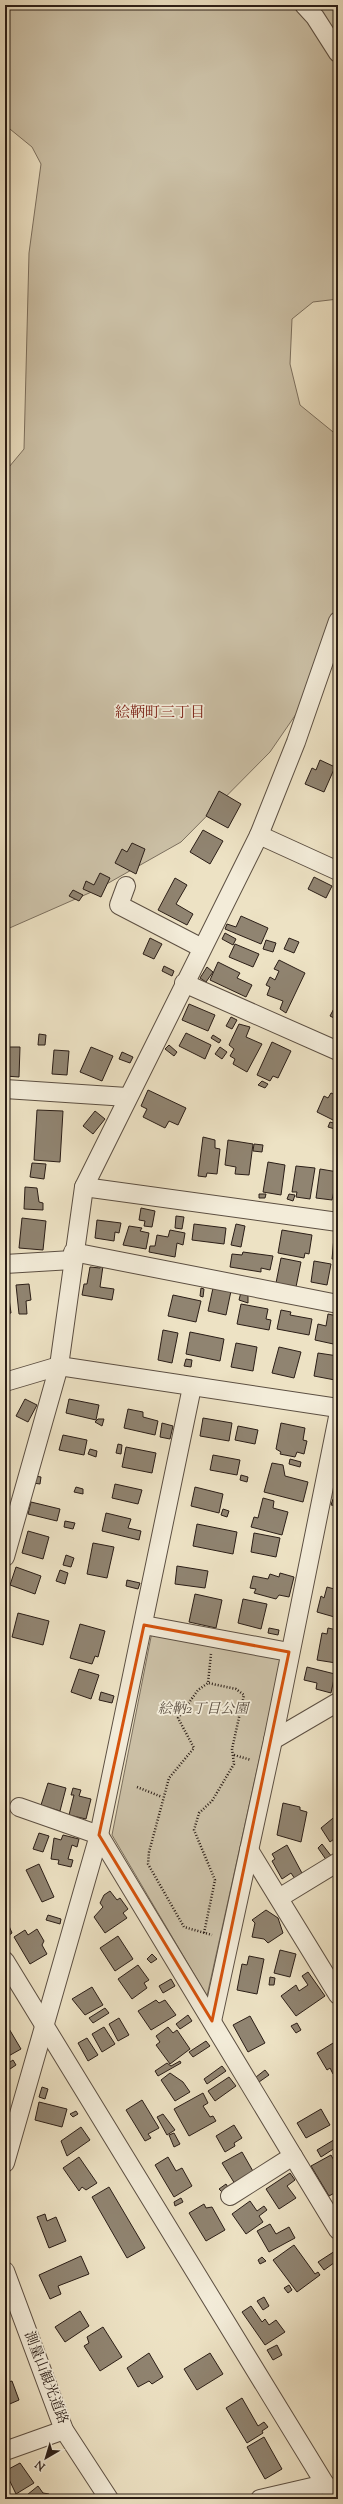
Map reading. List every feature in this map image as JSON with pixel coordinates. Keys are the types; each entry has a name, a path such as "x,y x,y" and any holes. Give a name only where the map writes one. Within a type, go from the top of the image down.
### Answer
{"street":[{"path":"304,5 315,17 338,53"},
{"path":"5,1557 59,1366 73,1256 84,1187 127,1097 259,836 296,742 338,621"},
{"path":"259,836 338,871"},
{"path":"126,886 118,905 202,948"},
{"path":"184,983 338,1051"},
{"path":"5,1089 127,1097"},
{"path":"84,1187 338,1222"},
{"path":"5,1264 73,1256 338,1304"},
{"path":"5,1382 59,1366 338,1408"},
{"path":"5,2163 43,2024 99,1835 144,1625 192,1387"},
{"path":"212,2020 273,1740 289,1652 338,1417"},
{"path":"144,1625 289,1652"},
{"path":"273,1740 338,1702"},
{"path":"19,1807 99,1835 338,2230"},
{"path":"249,1850 280,1898 338,1995"},
{"path":"280,1898 338,1862"},
{"path":"5,1961 332,2487 260,2499"},
{"path":"230,2196 293,2156"},
{"name":"測量山観光道路","path":"5,2270 64,2430 110,2499"},
{"path":"5,2451 64,2430"}],"path":[{"path":"208,1683 212,1647"},
{"path":"204,1933 215,1880 194,1830 199,1814 212,1801 234,1764 232,1749 244,1695 236,1689 208,1683 198,1690 178,1718 194,1748 169,1778 162,1797 148,1852 148,1864 184,1927 204,1933 218,1937"},
{"path":"234,1755 257,1762"},
{"path":"137,1787 162,1797"}],"highlighted area":[{"path":"144,1625 289,1652 212,2021 99,1835"}],"green space":[{"path":"5,5 338,5 338,299 313,302 292,319 290,364 300,405 338,436 338,653 270,752 181,842 96,890 5,930 5,468 9,467 24,449 29,253 41,164 32,147 5,125"},
{"name":"絵靹2丁目公園","path":"152,1632 282,1657 207,1996 112,1835"}],"building":[{"path":"320,760 335,767 324,792 305,784 312,768 316,770"},
{"path":"219,791 241,804 228,828 206,816"},
{"path":"203,830 223,841 210,864 190,852"},
{"path":"132,843 145,849 136,874 115,863 122,849 127,852"},
{"path":"100,873 110,878 101,897 83,889 86,881 94,885"},
{"path":"314,877 332,886 326,898 308,889"},
{"path":"175,878 187,885 176,904 193,914 187,925 158,910"},
{"path":"73,890 83,895 79,901 69,896"},
{"path":"241,916 268,928 261,944 225,929 227,924 236,927"},
{"path":"225,933 236,939 233,945 222,939"},
{"path":"150,938 162,944 154,959 143,954"},
{"path":"289,938 299,942 294,953 284,949"},
{"path":"266,940 276,943 273,952 263,949"},
{"path":"235,944 259,954 253,967 229,957"},
{"path":"279,960 305,973 286,1013 280,1009 283,1001 267,995 270,987 266,985 270,977 275,980 279,971 274,969"},
{"path":"218,962 240,973 237,978 252,985 246,997 210,980"},
{"path":"164,966 174,971 172,976 162,971"},
{"path":"207,967 213,972 206,982 200,978"},
{"path":"338,1001 338,1020 330,1016"},
{"path":"189,1004 215,1015 208,1031 182,1020"},
{"path":"231,1017 237,1020 232,1029 226,1026"},
{"path":"239,1024 250,1027 246,1037 262,1044 247,1072 233,1064 235,1059 230,1056 234,1049 229,1045"},
{"path":"186,1033 211,1045 205,1059 179,1046"},
{"path":"39,1034 46,1035 45,1045 38,1045"},
{"path":"213,1035 221,1040 219,1043 211,1038"},
{"path":"272,1042 291,1051 278,1078 273,1076 270,1081 257,1075"},
{"path":"169,1045 177,1052 174,1056 165,1049"},
{"path":"5,1047 20,1047 19,1077 5,1076"},
{"path":"91,1047 113,1056 102,1081 80,1072"},
{"path":"220,1047 227,1052 222,1059 215,1054"},
{"path":"54,1050 69,1051 67,1075 52,1074"},
{"path":"122,1052 133,1057 130,1063 119,1059"},
{"path":"262,1081 268,1084 265,1088 258,1085"},
{"path":"148,1090 186,1108 178,1125 169,1121 165,1128 143,1117 147,1109 141,1106"},
{"path":"331,1093 338,1096 335,1102 338,1103 337,1122 317,1112 324,1096 328,1098"},
{"path":"37,1110 63,1111 60,1162 34,1160"},
{"path":"95,1111 105,1119 93,1134 83,1126"},
{"path":"330,1122 337,1124 335,1129 328,1127"},
{"path":"203,1137 215,1140 215,1148 220,1149 217,1174 207,1173 206,1177 198,1176"},
{"path":"228,1140 253,1144 249,1175 235,1174 236,1167 225,1165"},
{"path":"254,1144 263,1145 262,1152 253,1151"},
{"path":"268,1162 285,1165 281,1195 263,1192"},
{"path":"32,1163 46,1164 44,1179 30,1177"},
{"path":"296,1166 315,1168 310,1199 296,1197 297,1192 292,1192"},
{"path":"320,1169 338,1172 332,1200 316,1198"},
{"path":"25,1187 37,1188 39,1202 43,1203 43,1210 24,1209"},
{"path":"259,1194 266,1194 265,1198 259,1198"},
{"path":"289,1194 295,1195 293,1201 287,1199"},
{"path":"141,1208 155,1211 152,1227 144,1226 145,1221 139,1220"},
{"path":"176,1216 184,1217 182,1229 175,1228"},
{"path":"22,1218 46,1221 43,1250 19,1248"},
{"path":"97,1220 121,1223 119,1233 115,1232 114,1241 95,1238"},
{"path":"194,1224 226,1228 224,1244 192,1240"},
{"path":"236,1224 245,1226 241,1247 231,1245"},
{"path":"129,1226 142,1228 140,1231 149,1233 146,1249 123,1245"},
{"path":"170,1230 185,1233 183,1245 177,1243 175,1257 149,1252 150,1246 155,1246 157,1235 168,1237"},
{"path":"282,1230 312,1235 309,1254 305,1253 304,1258 278,1253"},
{"path":"334,1237 338,1237 337,1259 332,1259"},
{"path":"243,1252 273,1256 270,1270 261,1268 261,1272 230,1267 232,1254 242,1255"},
{"path":"281,1258 301,1262 296,1287 276,1283"},
{"path":"314,1261 331,1264 327,1285 311,1282"},
{"path":"101,1265 103,1266 100,1287 114,1289 112,1300 82,1295 84,1284 87,1284 90,1267 100,1268"},
{"path":"5,1284 7,1284 11,1313 5,1314"},
{"path":"29,1284 31,1300 26,1301 27,1314 19,1314 16,1285"},
{"path":"201,1288 204,1289 203,1297 200,1296"},
{"path":"213,1288 231,1291 226,1315 208,1311"},
{"path":"241,1292 248,1294 248,1303 239,1300"},
{"path":"173,1295 201,1301 196,1322 168,1316"},
{"path":"241,1304 268,1309 266,1319 271,1320 269,1330 237,1324"},
{"path":"281,1310 291,1312 290,1315 312,1319 309,1335 277,1329"},
{"path":"328,1314 337,1316 338,1345 315,1340 318,1324 326,1326"},
{"path":"163,1330 178,1333 172,1363 158,1360"},
{"path":"190,1332 224,1339 220,1361 186,1354"},
{"path":"236,1343 257,1347 253,1371 231,1367"},
{"path":"279,1347 301,1352 294,1378 272,1373"},
{"path":"318,1353 338,1356 335,1380 314,1376"},
{"path":"186,1359 192,1360 191,1367 184,1366"},
{"path":"25,1399 37,1405 28,1422 16,1416"},
{"path":"69,1399 99,1405 96,1420 66,1413"},
{"path":"128,1409 143,1412 143,1417 158,1421 155,1435 124,1428"},
{"path":"203,1418 232,1423 229,1441 200,1436"},
{"path":"98,1419 104,1419 102,1426 95,1422"},
{"path":"162,1423 173,1426 170,1439 160,1437"},
{"path":"281,1423 305,1428 303,1440 307,1441 304,1454 297,1452 295,1457 280,1454 281,1452 276,1449"},
{"path":"238,1426 258,1430 255,1444 235,1440"},
{"path":"5,1433 9,1450 5,1452"},
{"path":"63,1435 87,1440 84,1455 59,1450"},
{"path":"118,1444 122,1445 121,1454 116,1453"},
{"path":"126,1447 156,1453 152,1473 122,1467"},
{"path":"90,1449 97,1451 96,1457 88,1454"},
{"path":"213,1455 240,1460 237,1475 210,1470"},
{"path":"290,1459 301,1462 300,1467 289,1464"},
{"path":"272,1463 283,1465 285,1476 308,1482 303,1502 264,1492"},
{"path":"241,1475 248,1477 247,1482 240,1480"},
{"path":"35,1476 41,1477 40,1484 33,1483"},
{"path":"115,1484 142,1490 138,1504 112,1498"},
{"path":"76,1487 83,1489 83,1494 74,1492"},
{"path":"195,1487 223,1494 219,1513 191,1506"},
{"path":"263,1498 274,1501 273,1508 288,1512 282,1535 251,1527 254,1517 258,1518"},
{"path":"333,1499 338,1500 338,1506 331,1505"},
{"path":"31,1502 60,1509 57,1521 28,1514"},
{"path":"223,1509 229,1511 227,1517 221,1515"},
{"path":"106,1513 131,1519 128,1528 141,1531 139,1540 102,1531"},
{"path":"65,1521 75,1523 73,1529 64,1527"},
{"path":"197,1524 237,1532 233,1554 193,1546"},
{"path":"28,1531 49,1537 43,1559 22,1553"},
{"path":"254,1533 280,1538 276,1557 251,1552"},
{"path":"93,1543 114,1547 107,1578 87,1574"},
{"path":"66,1555 74,1558 71,1567 63,1565"},
{"path":"177,1566 208,1571 205,1588 175,1584"},
{"path":"16,1567 41,1576 35,1594 10,1585"},
{"path":"60,1570 68,1573 65,1584 56,1581"},
{"path":"280,1573 294,1577 289,1597 279,1595 276,1599 254,1593 256,1589 250,1588 253,1576 268,1579 270,1574 279,1577"},
{"path":"127,1580 140,1583 138,1589 126,1586"},
{"path":"327,1587 338,1590 338,1618 317,1612 321,1596 324,1598"},
{"path":"195,1594 222,1600 216,1628 189,1622"},
{"path":"243,1599 267,1604 261,1629 238,1623"},
{"path":"5,1610 9,1611 5,1627"},
{"path":"18,1613 49,1621 43,1645 12,1637"},
{"path":"80,1624 105,1631 98,1657 95,1656 92,1664 70,1658"},
{"path":"269,1628 279,1630 278,1635 268,1633"},
{"path":"328,1628 337,1630 336,1663 317,1660 322,1633 327,1634"},
{"path":"307,1667 335,1674 331,1693 316,1689 317,1683 304,1680"},
{"path":"79,1669 99,1675 91,1699 71,1692"},
{"path":"101,1692 114,1696 112,1703 99,1700"},
{"path":"48,1783 66,1788 60,1811 41,1805"},
{"path":"73,1788 81,1790 79,1796 91,1799 86,1819 69,1815 74,1795 71,1795"},
{"path":"283,1803 300,1807 300,1810 307,1812 301,1842 277,1835"},
{"path":"338,1814 338,1843 334,1839 330,1842 321,1828"},
{"path":"39,1833 49,1836 43,1852 33,1849"},
{"path":"63,1835 79,1839 77,1847 72,1845 68,1859 73,1860 71,1867 58,1864 59,1860 51,1859 54,1838 61,1840"},
{"path":"322,1844 332,1857 327,1861 318,1848"},
{"path":"287,1845 303,1875 295,1879 291,1873 282,1879 272,1861 275,1859 272,1854"},
{"path":"39,1864 54,1897 42,1902 26,1870"},
{"path":"110,1891 117,1900 120,1898 128,1909 123,1913 127,1918 105,1933 94,1917 103,1907 100,1903 104,1895"},
{"path":"266,1910 278,1918 283,1933 268,1943 264,1939 252,1937 255,1923 252,1920"},
{"path":"48,1915 61,1919 60,1924 46,1920"},
{"path":"9,1926 12,1933 8,1936 5,1928"},
{"path":"37,1929 44,1941 42,1945 47,1954 30,1964 14,1937 25,1930 28,1935"},
{"path":"118,1936 133,1959 115,1971 100,1948"},
{"path":"280,1950 296,1954 290,1977 274,1973"},
{"path":"152,1954 157,1959 151,1963 147,1959"},
{"path":"249,1956 264,1959 257,1994 237,1990 242,1964 247,1965"},
{"path":"138,1965 149,1980 144,1983 147,1988 132,1999 118,1979"},
{"path":"308,1972 325,1996 296,2016 281,1996 296,1985 299,1991 308,1985 302,1976"},
{"path":"270,1977 275,1978 274,1985 269,1985"},
{"path":"171,1979 175,1986 163,1993 159,1986"},
{"path":"92,1987 103,2005 85,2015 72,1999"},
{"path":"156,2000 159,2003 165,2000 176,2015 151,2030 138,2011"},
{"path":"105,2008 109,2013 93,2023 89,2018"},
{"path":"188,2015 192,2021 180,2029 176,2024"},
{"path":"250,2016 265,2043 248,2052 233,2025"},
{"path":"119,2018 129,2035 118,2041 109,2024"},
{"path":"5,2022 21,2049 5,2058"},
{"path":"297,2023 301,2030 296,2033 291,2026"},
{"path":"104,2027 115,2044 102,2052 92,2034"},
{"path":"168,2027 173,2033 177,2030 190,2049 170,2064 156,2045 160,2042 156,2036"},
{"path":"87,2038 98,2055 88,2061 78,2043"},
{"path":"338,2040 338,2071 333,2074 330,2068 327,2070 317,2053"},
{"path":"206,2041 210,2046 193,2057 189,2052"},
{"path":"13,2060 16,2065 10,2069 7,2064"},
{"path":"180,2061 181,2063 158,2076 155,2071 167,2063 171,2066"},
{"path":"222,2066 226,2071 207,2084 204,2079"},
{"path":"265,2070 269,2075 259,2082 256,2077"},
{"path":"170,2073 183,2082 190,2092 175,2101 161,2080"},
{"path":"229,2077 236,2086 215,2101 208,2091"},
{"path":"42,2087 48,2089 45,2099 39,2097"},
{"path":"203,2093 208,2103 203,2106 210,2117 213,2116 216,2121 189,2136 174,2109"},
{"path":"142,2100 159,2128 148,2134 151,2138 145,2141 126,2110"},
{"path":"39,2102 67,2109 62,2127 35,2120"},
{"path":"321,2109 330,2125 306,2138 297,2123"},
{"path":"76,2111 78,2114 73,2117 70,2114"},
{"path":"163,2114 175,2130 167,2135 157,2117"},
{"path":"234,2125 242,2138 234,2143 235,2146 225,2152 216,2136"},
{"path":"81,2127 90,2140 67,2156 61,2141"},
{"path":"174,2133 180,2144 174,2147 169,2135"},
{"path":"337,2138 338,2146 321,2157 317,2150"},
{"path":"242,2152 254,2173 235,2184 222,2163"},
{"path":"331,2155 338,2168 336,2173 338,2177 338,2191 329,2196 311,2166"},
{"path":"79,2157 97,2183 86,2190 82,2187 79,2191 63,2168"},
{"path":"168,2157 176,2171 182,2168 192,2186 174,2197 155,2165"},
{"path":"290,2173 295,2180 287,2186 296,2198 279,2209 266,2189"},
{"path":"226,2184 229,2189 223,2193 219,2189"},
{"path":"109,2187 145,2248 127,2258 92,2197"},
{"path":"181,2198 183,2202 175,2206 174,2202"},
{"path":"250,2201 257,2211 264,2206 267,2210 259,2216 263,2222 246,2234 232,2214"},
{"path":"204,2204 206,2208 212,2207 225,2230 206,2241 189,2213"},
{"path":"45,2214 47,2221 56,2217 66,2241 49,2248 37,2217"},
{"path":"270,2224 276,2234 289,2227 295,2238 269,2252 257,2231"},
{"path":"294,2245 315,2274 318,2272 320,2275 297,2292 273,2260"},
{"path":"335,2251 338,2260 324,2270 318,2262"},
{"path":"81,2256 89,2274 58,2286 61,2294 50,2299 39,2275"},
{"path":"262,2257 266,2261 260,2264 258,2260"},
{"path":"289,2285 292,2290 288,2293 284,2288"},
{"path":"264,2297 269,2306 263,2310 257,2301"},
{"path":"251,2306 262,2322 265,2319 269,2325 276,2320 285,2332 265,2345 242,2312"},
{"path":"80,2311 89,2326 65,2342 55,2327"},
{"path":"103,2327 122,2357 100,2371 84,2346 89,2343 87,2337"},
{"path":"277,2345 282,2355 273,2360 267,2350"},
{"path":"149,2353 163,2377 152,2384 149,2381 138,2387 127,2368"},
{"path":"210,2353 223,2374 197,2390 184,2369"},
{"path":"12,2381 19,2400 5,2406 5,2383"},
{"path":"242,2398 258,2426 264,2422 268,2427 262,2431 263,2433 247,2443 226,2408"},
{"path":"264,2437 282,2469 265,2479 247,2447"},
{"path":"20,2463 34,2483 16,2494 5,2471"},
{"path":"38,2486 43,2493 49,2494 51,2499 22,2499"}],"district":[{"name":"絵鞆町三丁目","path":"160,713"}]}
